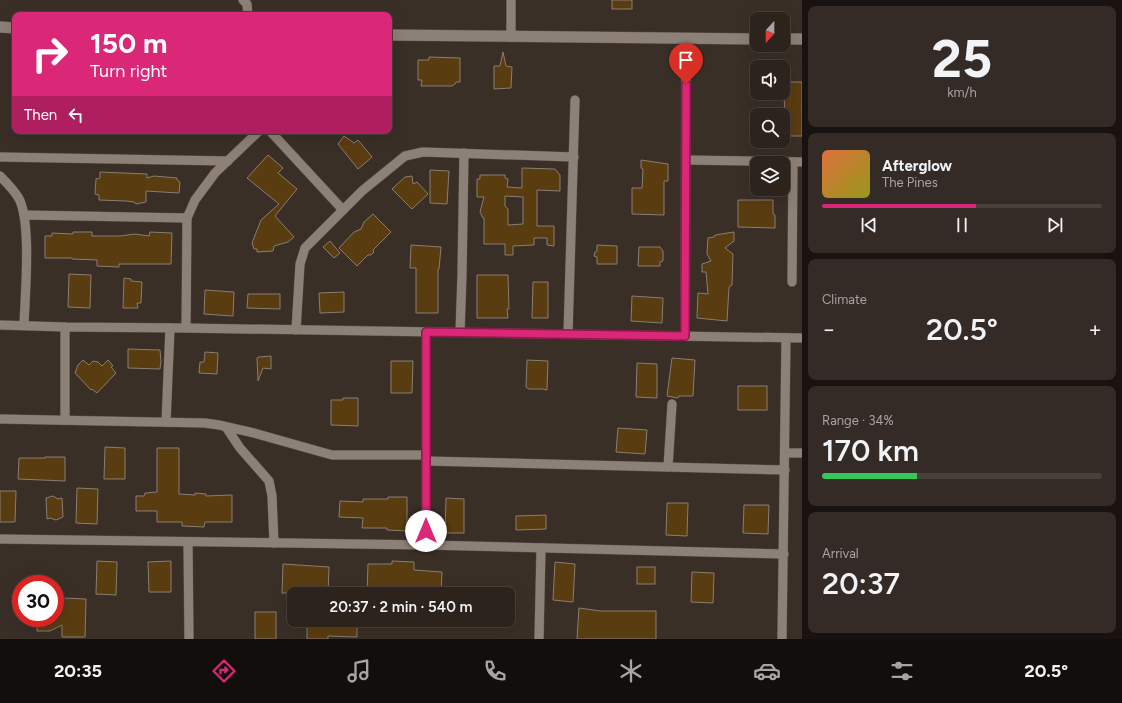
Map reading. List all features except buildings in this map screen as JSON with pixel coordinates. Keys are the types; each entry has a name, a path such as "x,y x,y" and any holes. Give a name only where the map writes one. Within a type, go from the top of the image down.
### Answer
{"street":[{"path":"243,0 247,4 248,12"},
{"path":"511,37 512,0"},
{"path":"0,27 12,28"},
{"path":"392,35 750,39"},
{"path":"685,336 686,38"},
{"path":"790,39 802,40"},
{"path":"568,334 575,100"},
{"path":"186,328 187,218 195,200 215,173 256,134"},
{"path":"273,134 343,210"},
{"path":"296,330 300,264 305,248 362,191 405,156 423,152 574,157"},
{"path":"460,332 464,153"},
{"path":"0,157 228,161"},
{"path":"686,160 798,162 792,282"},
{"path":"0,176 18,198 24,214 26,236 24,325"},
{"path":"24,214 187,218"},
{"path":"0,325 802,338"},
{"path":"65,327 65,420"},
{"path":"166,422 170,328"},
{"path":"426,332 426,545"},
{"path":"782,639 786,338"},
{"path":"668,467 672,404"},
{"path":"0,419 205,423 226,427 332,455 785,470"},
{"path":"226,427 240,448 269,481 272,496 274,543"},
{"path":"785,453 802,453"},
{"path":"0,539 426,545 784,554"},
{"path":"188,542 189,639"},
{"path":"539,639 541,548"}],"route":[{"path":"426,531 426,332 685,336 686,84"}]}
